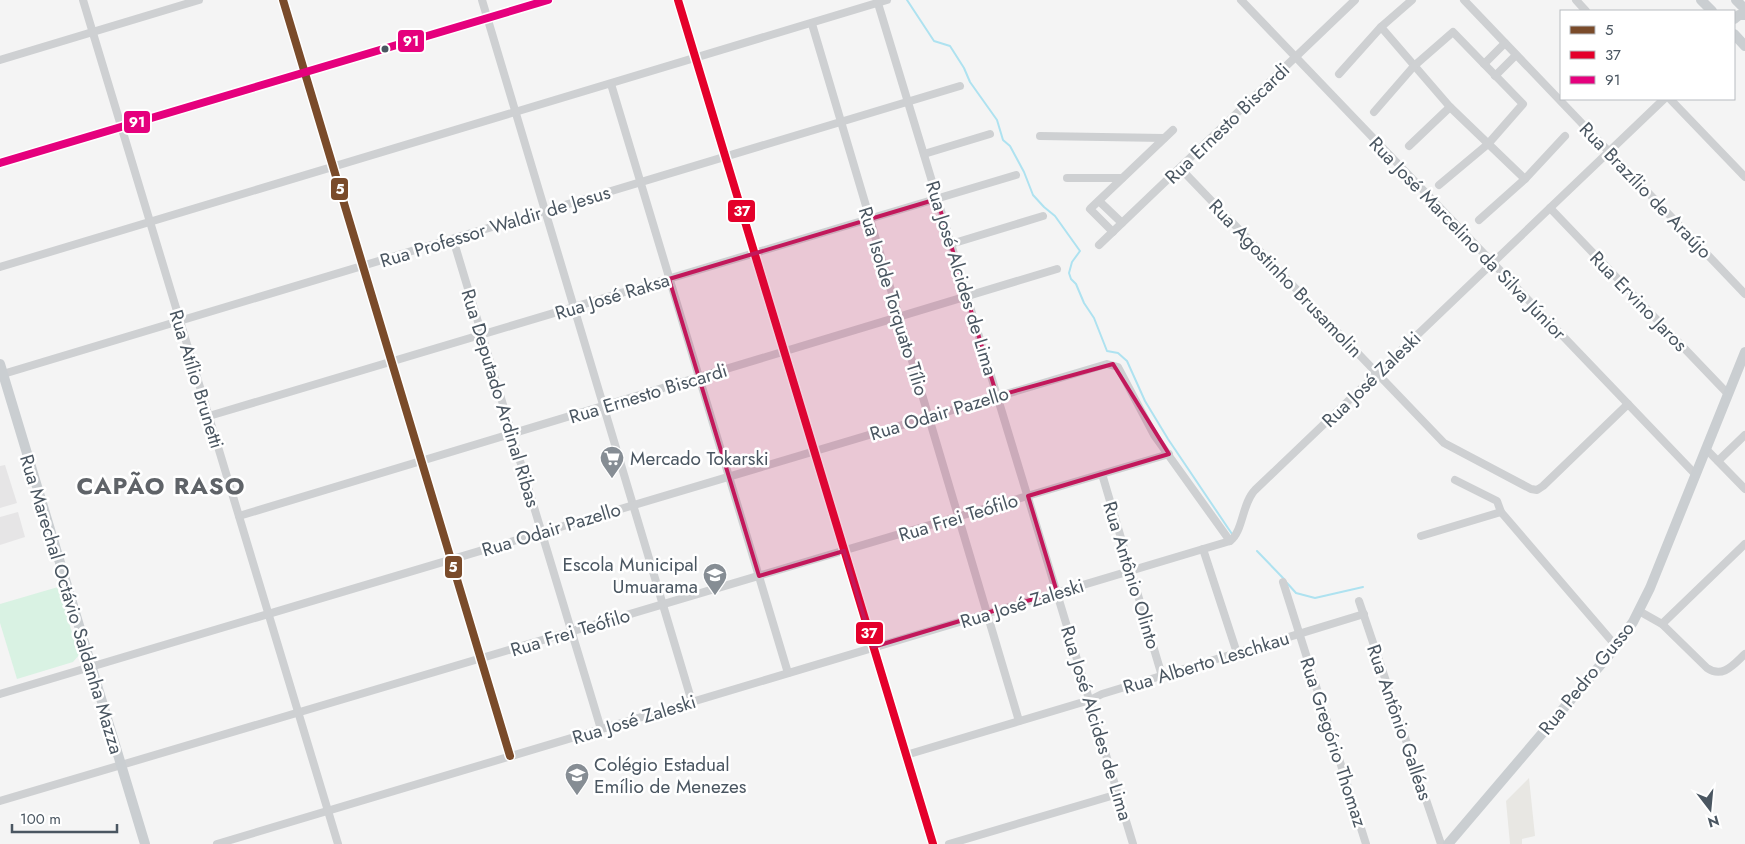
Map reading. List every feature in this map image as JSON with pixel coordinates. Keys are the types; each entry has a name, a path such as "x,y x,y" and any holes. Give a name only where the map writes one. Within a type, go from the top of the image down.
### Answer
{"main road":[{"path":"1701,0 1711,10"},
{"path":"1736,0 1745,9"},
{"path":"1735,35 1745,46"},
{"name":"Rua Pedro Gusso","path":"1448,844 1616,646 1639,611 1656,575 1745,352"},
{"name":"Rua Marechal Octávio Saldanha Mazza","path":"0,364 145,844"}],"street":[{"name":"Rua Atílio Brunetti","path":"83,0 338,844"},
{"path":"0,60 199,0"},
{"path":"283,0 510,756"},
{"path":"482,0 692,702"},
{"path":"0,163 548,0"},
{"path":"678,0 933,844"},
{"path":"0,267 887,0"},
{"name":"Rua José Marcelino da Silva Júnior","path":"1241,0 1696,475"},
{"name":"Rua Ernesto Biscardi","path":"1099,245 1355,0"},
{"path":"1339,74 1381,27 1412,0"},
{"name":"Rua Brazílio de Araújo","path":"1464,0 1745,294"},
{"path":"1576,0 1585,10"},
{"name":"Rua José Alcides de Lima","path":"878,2 1133,844"},
{"name":"Rua Isolde Torquato Tílio","path":"812,24 1019,721"},
{"path":"1381,27 1450,107 1525,179"},
{"path":"1374,112 1414,66 1453,32 1523,104 1488,144 1439,185"},
{"path":"1484,64 1505,43"},
{"path":"1496,76 1516,55"},
{"path":"611,84 788,673"},
{"name":"Rua Professor Waldir de Jesus","path":"2,375 960,86"},
{"name":"Rua José Zaleski","path":"217,844 1230,541 1237,533 1246,504 1252,493 1663,100"},
{"path":"1671,100 1745,177"},
{"path":"1409,146 1450,107"},
{"path":"1113,232 1090,209 1172,130"},
{"path":"924,154 990,134"},
{"path":"1040,136 1164,138"},
{"path":"1479,220 1525,179 1565,136"},
{"name":"Rua Agostinho Brusamolin","path":"1180,168 1444,443 1531,489 1537,490 1628,404"},
{"name":"Rua José Raksa","path":"209,416 1016,175"},
{"path":"1067,178 1122,178"},
{"path":"1099,201 1122,223"},
{"name":"Rua Ervino Jaros","path":"1550,208 1728,394"},
{"path":"951,244 1043,216"},
{"name":"Rua Deputado Ardinal Ribas","path":"453,239 601,729"},
{"name":"Rua Ernesto Biscardi","path":"239,516 1057,270"},
{"name":"Rua Odair Pazello","path":"0,694 1103,364 1113,364 1118,367 1154,436 1169,454"},
{"path":"1718,461 1745,435"},
{"path":"1706,449 1745,489"},
{"path":"1169,454 1230,541"},
{"name":"Rua Frei Teófilo","path":"0,802 1169,454"},
{"name":"Rua Antônio Olinto","path":"1102,474 1162,676"},
{"path":"1455,480 1497,501 1501,512 1616,646"},
{"path":"1421,536 1501,512"},
{"path":"1662,624 1745,544"},
{"path":"1203,549 1238,652"},
{"name":"Rua Gregório Thomaz","path":"1283,582 1366,844"},
{"name":"Rua Antônio Galléas","path":"1359,601 1441,844"},
{"path":"1639,611 1662,624 1707,668 1720,673 1729,669 1745,654"},
{"name":"Rua Alberto Leschkau","path":"906,756 1364,614"},
{"path":"949,844 1118,794"}],"highlighted area":[{"path":"937,199 997,396 1113,364 1169,454 1028,496 1057,592 873,647 844,551 759,576 669,279"}],"shaded area":[{"path":"5,465 17,503 0,508 0,466"},
{"path":"18,512 25,537 0,545 0,517"},
{"path":"1529,778 1535,836 1522,839 1522,844 1510,844 1506,801"}],"green space":[{"path":"58,587 79,655 73,662 17,679 0,623 0,604"}],"waterway":[{"path":"907,0 934,41 950,46 964,68 970,82 997,120 1003,140 1010,146 1024,172 1033,195 1055,216 1080,251 1072,262 1069,273 1094,318 1107,351 1118,353 1127,361 1145,401 1168,439 1232,534"},
{"path":"1257,551 1284,579"},
{"path":"1287,583 1296,593 1315,598 1363,587"}],"transit line":[{"name":"5","path":"283,0 510,756"},
{"name":"91","path":"0,163 548,0"},
{"name":"37","path":"678,0 933,844"}],"place":[{"name":"Mercado Tokarski","path":"612,479"},
{"name":"Escola Municipal Umuarama","path":"715,596"},
{"name":"Colégio Estadual Emílio de Menezes","path":"577,796"}],"district":[{"name":"CAPÃO RASO","path":"161,486"}]}
